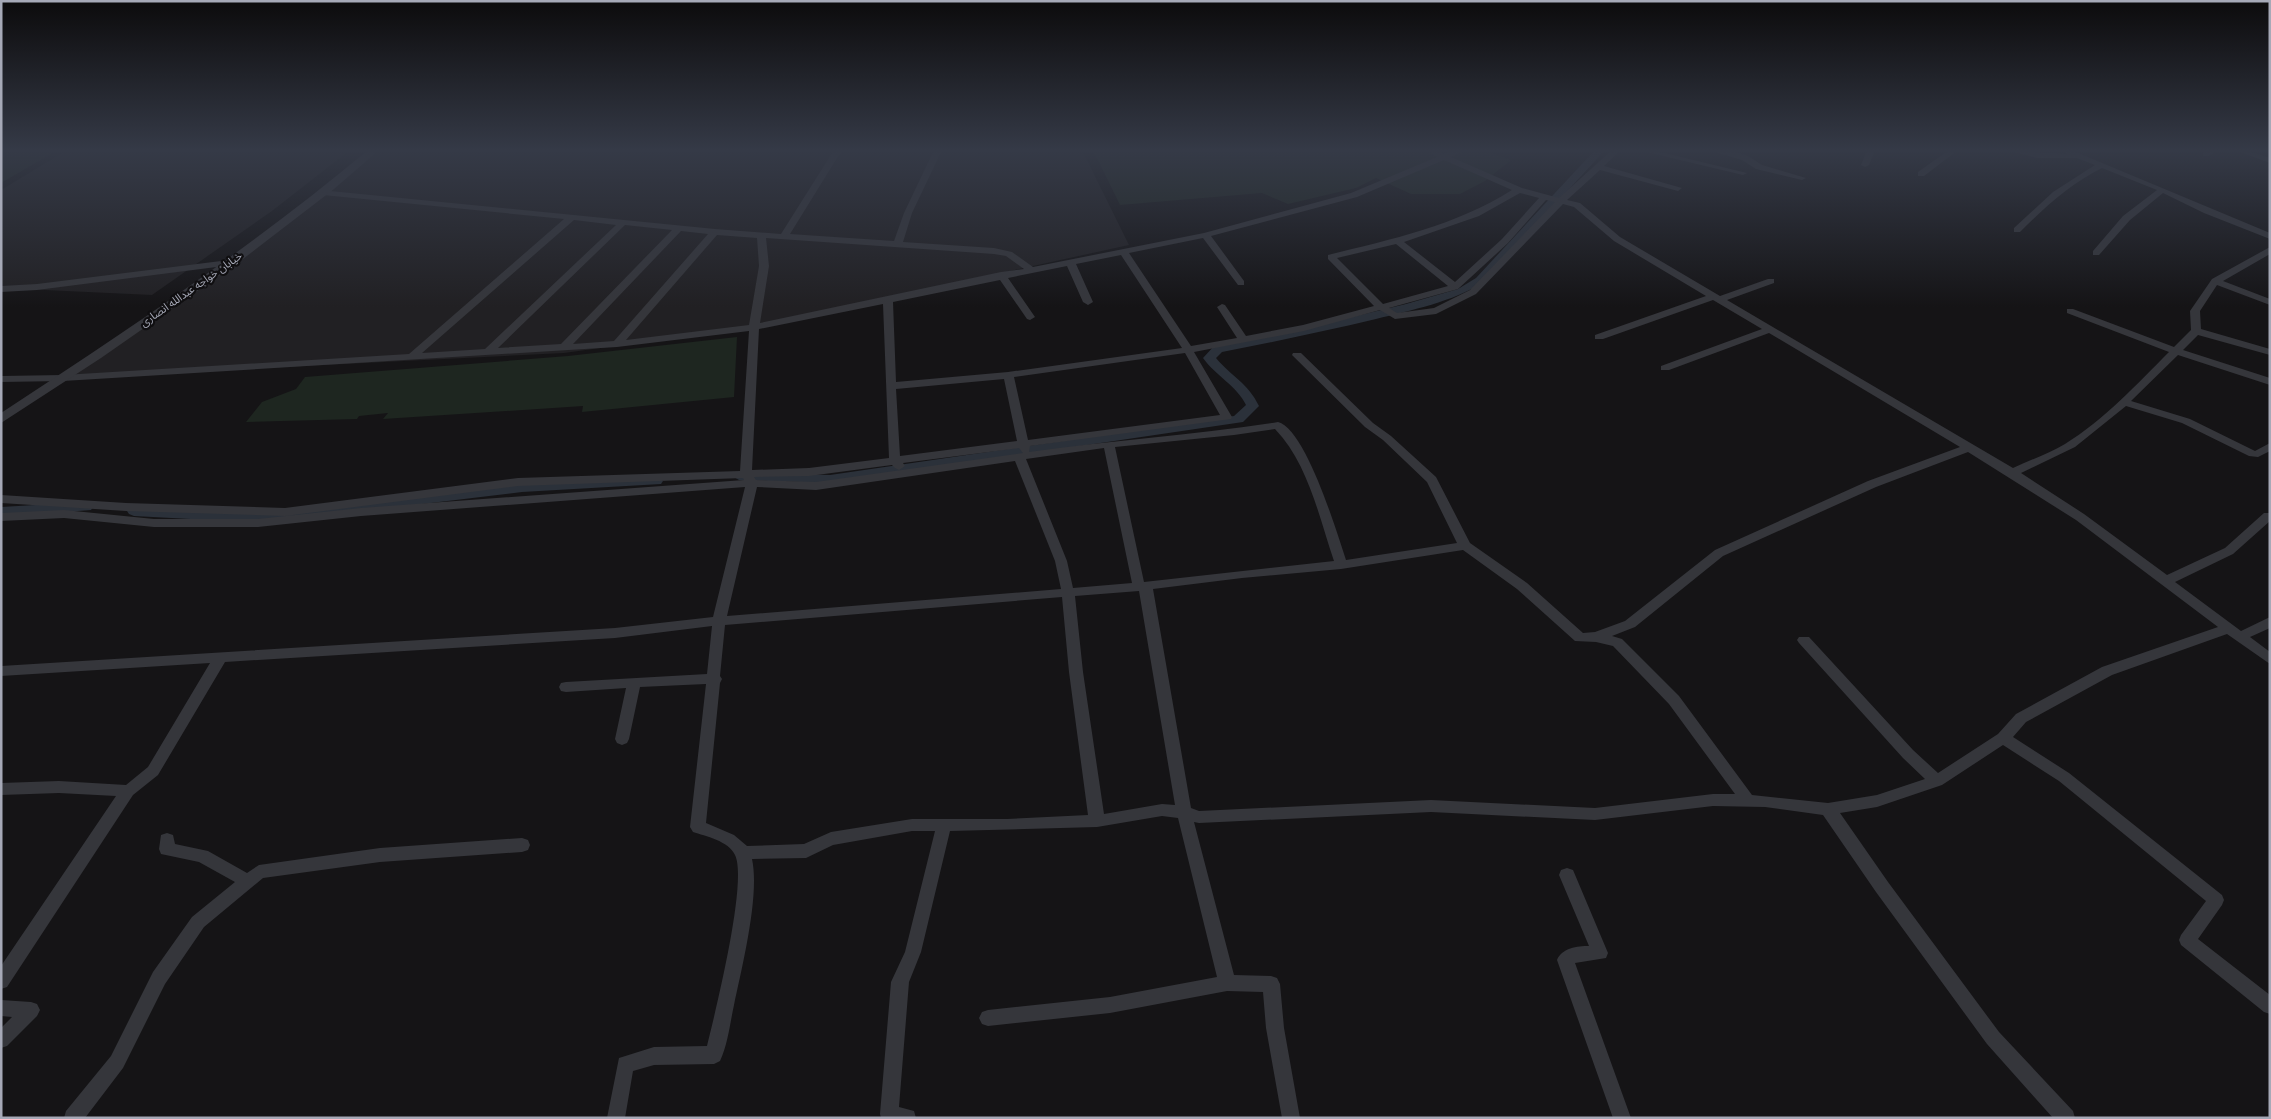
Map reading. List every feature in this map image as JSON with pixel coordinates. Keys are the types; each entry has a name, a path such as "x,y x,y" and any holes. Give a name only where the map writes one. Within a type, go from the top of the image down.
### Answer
{"street":[{"name":"خیابان خواجه عبدالله انصاری","path":"1,419 64,378 229,263 310,202"},
{"path":"425,202 782,238 994,251 1008,254 1030,270"},
{"path":"782,238 805,202"},
{"path":"898,245 913,202"},
{"path":"1,379 64,378 617,344 754,327 1001,275 1205,235 1327,202"},
{"path":"1498,202 1479,213 1397,240 1331,257 1381,307 1394,316 1436,311 1474,292 1560,202"},
{"path":"892,386 1008,375 1188,350 1304,328 1455,287 1505,241 1539,202"},
{"path":"1569,202 1577,205 1617,239 1970,447 2080,516 2270,659"},
{"path":"2016,230 2045,202"},
{"path":"2096,253 2118,225 2143,202"},
{"path":"2189,202 2270,236"},
{"path":"412,356 572,217"},
{"path":"488,352 623,223"},
{"path":"564,347 678,229"},
{"path":"617,344 716,232"},
{"path":"1205,235 1241,283"},
{"path":"616,1118 625,1064 654,1056 714,1055 728,1003 747,877 744,853 730,839 698,827 720,621 749,478 754,327 764,266 761,236"},
{"path":"1397,240 1455,287"},
{"path":"2012,473 2076,441 2124,402 2196,331 2195,311 2215,281 2270,250"},
{"path":"1123,251 1188,350 1234,432"},
{"path":"1070,261 1088,302"},
{"path":"1,289 37,287 229,263"},
{"path":"1001,275 1030,317"},
{"path":"1599,337 1717,297 1771,281"},
{"path":"2215,281 2270,302"},
{"path":"888,300 892,386 890,412 895,459 902,474"},
{"path":"1222,307 1243,339"},
{"path":"2070,311 2176,351 2270,382"},
{"path":"1665,368 1770,329"},
{"path":"2196,331 2270,352"},
{"path":"1296,355 1369,425 1387,438 1432,480 1465,546 1522,586 1580,638 1596,636 1630,624 1719,553 1872,484 1970,447"},
{"path":"1008,375 1023,443 1023,458 1061,561 1068,592 1097,821"},
{"path":"2124,402 2186,421 2253,454 2258,454 2270,446"},
{"path":"1,516 64,514 154,523 258,523 809,472 895,459 1227,417"},
{"path":"1,500 126,507 285,512 518,482 749,478 816,486 1023,458 1109,444 1234,432 1278,425 1287,431 1312,480 1341,565"},
{"path":"1109,444 1143,586 1184,812 1227,983"},
{"path":"2166,581 2229,551 2268,516"},
{"path":"1,671 615,633 720,621 1143,586 1341,565 1465,546"},
{"path":"744,853 806,851 831,839 912,825 1097,821 1162,810 1184,812 1199,817 1432,806 1595,814 1713,800 1748,801 1828,809 1877,801 1937,781 2003,738 2021,718 2107,671 2270,622"},
{"path":"1596,636 1617,642 1674,700 1748,801"},
{"path":"1804,640 1892,737 1937,781"},
{"path":"1,981 128,791 153,771 222,657"},
{"path":"566,688 634,682 714,679"},
{"path":"622,739 634,682"},
{"path":"2003,738 2064,777 2216,900 2186,940 2270,1006"},
{"path":"1,789 59,787 113,788 128,791"},
{"path":"1828,809 1882,887 1993,1038 2066,1118"},
{"path":"907,1118 889,1114 900,982 914,952 944,825"},
{"path":"167,840 168,848 202,856 247,882"},
{"path":"73,1118 117,1062 159,978 198,922 259,872 380,854 522,845"},
{"path":"1567,875 1600,953 1576,954 1565,960 1622,1118"},
{"path":"988,1018 1110,1005 1227,983 1271,984 1275,1028 1290,1118"},
{"path":"1,1008 31,1010 1,1040"}],"shaded area":[{"path":"1,202 283,202 152,295 1,288"},
{"path":"310,202 1108,202 1129,245 754,327 564,353 64,378"},
{"path":"1119,202 1153,202 1120,205"},
{"path":"737,337 734,397 582,412 583,406 383,419 388,413 359,416 357,419 246,422 262,402 296,389 305,377 568,356"}],"waterway":[{"path":"739,476 830,479 1238,419 1253,406 1246,392 1223,374 1209,358 1218,349 1306,332 1410,307 1462,291 1480,280 1553,202"},
{"path":"134,511 264,518 522,488 656,481"},
{"path":"1,512 86,507"}]}
